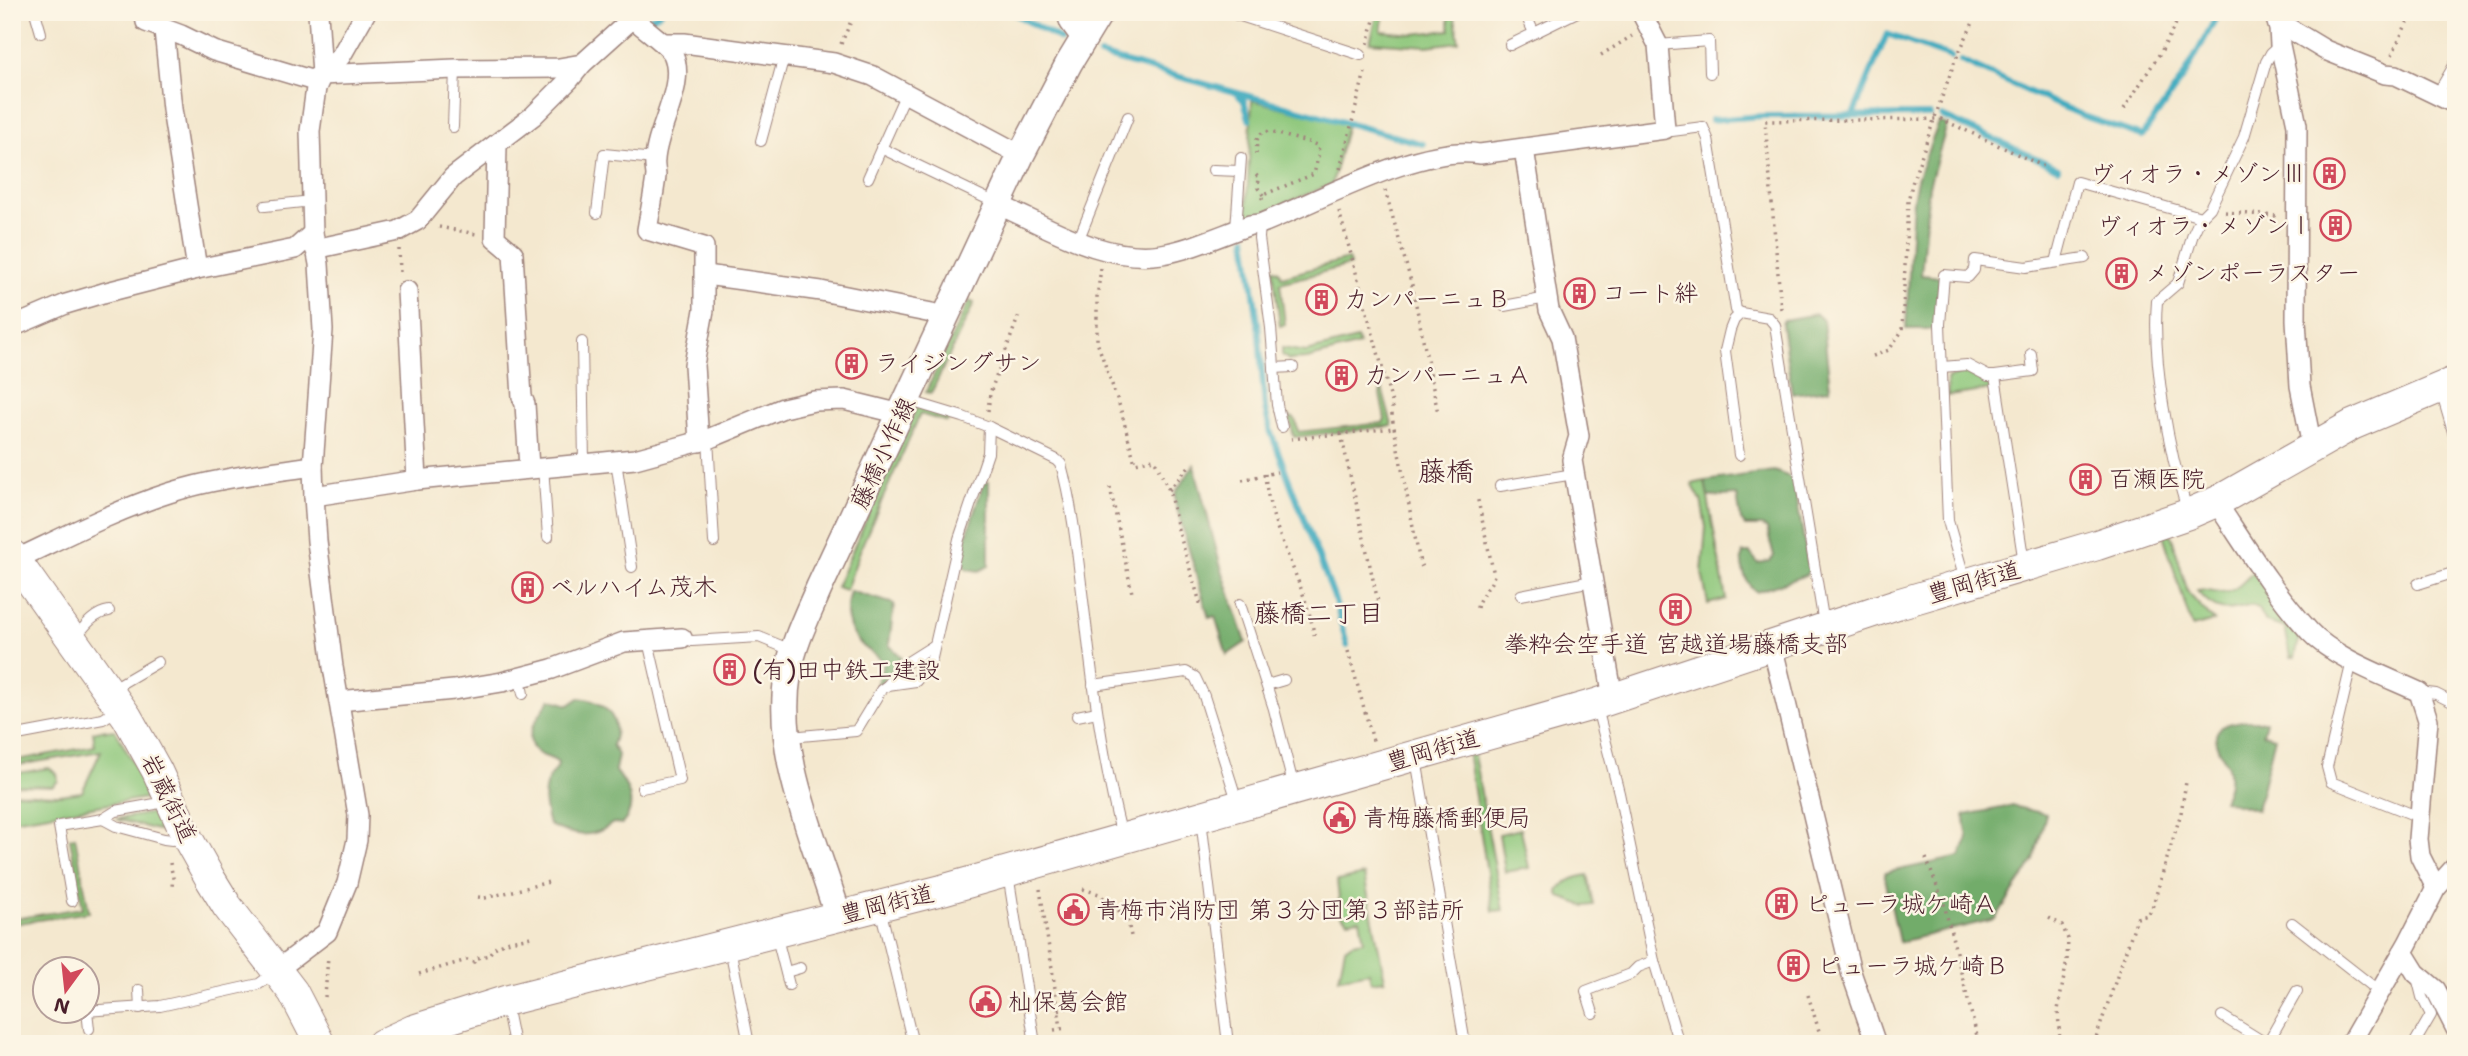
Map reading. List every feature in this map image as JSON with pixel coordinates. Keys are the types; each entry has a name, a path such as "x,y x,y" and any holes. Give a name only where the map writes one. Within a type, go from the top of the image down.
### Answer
{"main road":[{"name":"藤橋小作線","path":"838,916 796,782 786,737 785,698 793,651 819,588 1021,155 1100,12"},
{"name":"豊岡街道","path":"382,1044 413,1030 505,1001 880,906 1604,701 1825,628 2025,567 2218,502 2352,425 2448,384"},
{"name":"岩蔵街道","path":"17,569 74,640 115,700 142,744 186,834 227,906 277,970 304,1011 320,1044"}],"street":[{"path":"144,12 146,22 214,51 312,80 322,75 341,56 366,12"},
{"path":"277,970 327,932 355,855 358,815 338,701 317,541 314,496 313,466 323,330 314,241 310,131 316,88 322,75 318,12"},
{"path":"1066,12 1070,23 1083,41"},
{"path":"2273,14 2285,26 2325,50 2385,74 2396,75 2456,104"},
{"path":"2273,14 2297,125 2298,346 2300,386 2312,447"},
{"path":"12,327 90,296 197,269 295,249 314,241 398,232 418,220 453,177 534,116 582,64 633,15 650,35 664,43 673,55 675,76 671,107 655,159 656,174 647,230 704,247 704,310 694,365 704,441"},
{"path":"999,205 1078,241 1130,255 1161,254 1262,223 1425,157 1446,153 1480,154 1524,149 1665,129 1658,46 1645,19"},
{"path":"164,30 172,108 197,269"},
{"path":"664,43 684,43 834,62 873,76 1021,155"},
{"path":"322,75 559,68 582,64"},
{"path":"498,145 495,237 513,253 522,397 536,467"},
{"path":"1524,149 1549,310 1562,338 1579,436 1573,452 1574,474 1592,581 1604,701"},
{"path":"706,275 821,291 947,316"},
{"path":"407,291 417,480"},
{"path":"314,496 417,480 635,459 704,441 783,408 814,401 844,400 904,407"},
{"path":"17,569 122,510 171,492 240,476 313,466"},
{"path":"2218,502 2273,588 2311,633 2352,660 2419,692 2428,720 2419,817 2420,856 2436,888"},
{"path":"338,701 522,686 552,669 624,642 682,638"},
{"path":"1772,645 1851,972 1876,1044"},
{"path":"2350,1044 2436,888 2456,866"},
{"path":"2403,952 2416,973 2450,1006 2456,1029"}],"lane":[{"path":"35,12 41,33"},
{"path":"1228,12 1361,55"},
{"path":"1529,12 1529,22 1534,33"},
{"path":"1510,45 1577,12"},
{"path":"1658,46 1709,41 1710,73"},
{"path":"2188,514 2174,463 2155,328 2157,301 2178,284 2193,234 2210,208 2244,136 2266,62 2280,45"},
{"path":"761,141 784,56"},
{"path":"2437,95 2456,62"},
{"path":"453,127 455,69"},
{"path":"868,178 906,93"},
{"path":"1078,241 1128,117"},
{"path":"1665,129 1672,131 1703,127 1708,139 1737,310 1741,313 1759,314 1769,318 1775,325 1825,628"},
{"path":"881,148 999,205"},
{"path":"597,213 604,154 655,159"},
{"path":"1237,229 1241,158"},
{"path":"1213,170 1240,171"},
{"path":"2056,262 2077,182 2201,218"},
{"path":"265,206 312,201"},
{"path":"1262,223 1259,238 1277,405 1282,427"},
{"path":"1966,584 1948,521 1940,324 1944,275 1968,276 1974,270 1976,256 2026,267 2085,258"},
{"path":"1504,306 1548,298"},
{"path":"1739,455 1725,351 1734,320 1741,313"},
{"path":"583,342 584,463"},
{"path":"1942,367 1967,365 1988,376 1995,376 2033,370 2031,354"},
{"path":"1274,368 1293,367"},
{"path":"1995,376 2025,567"},
{"path":"2448,384 2456,442"},
{"path":"904,407 963,417 989,427 1061,464 1081,579 1093,685 1109,786 1122,837"},
{"path":"888,685 908,684 922,677 932,658 959,539 988,453 989,427"},
{"path":"704,441 714,542"},
{"path":"616,461 632,567"},
{"path":"536,467 548,537"},
{"path":"1500,486 1574,474"},
{"path":"2418,584 2456,572"},
{"path":"1521,595 1592,581"},
{"path":"1240,604 1267,685 1294,789"},
{"path":"74,640 89,622 109,611"},
{"path":"682,638 692,641 759,638 793,651"},
{"path":"642,789 680,780 648,641"},
{"path":"786,737 856,731 881,690 906,663 933,646"},
{"path":"2352,660 2327,767 2331,782 2419,817"},
{"path":"12,736 103,719 115,700 158,662"},
{"path":"1093,685 1186,672 1195,677 1210,714 1238,804"},
{"path":"1267,685 1283,680"},
{"path":"2419,692 2436,694 2456,704"},
{"path":"1604,701 1619,793 1654,961 1679,1044"},
{"path":"1077,716 1097,712"},
{"path":"1415,755 1465,1044"},
{"path":"72,901 59,826 103,819 116,811 155,804 169,797"},
{"path":"1200,815 1228,1044"},
{"path":"103,819 116,826 164,839 172,840 186,834"},
{"path":"1021,866 1035,1044"},
{"path":"880,906 913,1044"},
{"path":"2292,923 2380,992"},
{"path":"776,933 789,985"},
{"path":"729,944 749,1044"},
{"path":"1593,1013 1586,990 1631,974 1638,967 1654,961"},
{"path":"786,972 800,968"},
{"path":"102,1011 160,1006 259,984 277,970"},
{"path":"2414,1044 2431,1015 2422,997 2416,973"},
{"path":"139,990 140,1008"},
{"path":"2222,1016 2267,1044 2297,992"},
{"path":"505,1001 514,1044"},
{"path":"88,1024 89,1028"}],"path":[{"path":"834,62 855,12"},
{"path":"1376,12 1366,50 1361,55 1367,63 1336,191 1362,298 1372,324 1385,375 1423,569"},
{"path":"1873,356 1889,350 1902,331 1909,201 1913,180 1954,64 1978,12"},
{"path":"2123,109 2162,50 2182,12"},
{"path":"2385,74 2412,12"},
{"path":"1601,55 1645,19"},
{"path":"1782,315 1765,121 1941,120 2043,166"},
{"path":"1255,162 1256,140 1266,131 1318,146 1314,174 1263,195"},
{"path":"12,135 20,132"},
{"path":"1255,174 1259,178 1258,188 1263,195"},
{"path":"1380,174 1412,285 1438,413"},
{"path":"1262,223 1259,209 1263,195"},
{"path":"2210,208 2214,211 2298,217"},
{"path":"418,220 425,225 495,237"},
{"path":"398,232 400,282 407,291"},
{"path":"1105,249 1097,297 1097,342 1120,407 1135,463 1154,459 1169,490 1201,606"},
{"path":"989,427 990,393 1019,315"},
{"path":"1291,439 1394,428"},
{"path":"1341,434 1378,602"},
{"path":"1169,490 1191,464"},
{"path":"1242,480 1277,472"},
{"path":"1265,474 1268,498 1307,603 1315,641"},
{"path":"1110,487 1132,593"},
{"path":"1477,496 1494,575 1492,583 1480,596 1477,608"},
{"path":"1348,651 1380,765"},
{"path":"2094,1044 2137,918 2148,915 2152,908 2178,824 2186,782"},
{"path":"1926,858 1944,904 1979,1044"},
{"path":"170,863 172,884 178,884"},
{"path":"1021,866 1064,1028 1054,1030"},
{"path":"478,897 485,898 549,882"},
{"path":"1083,889 1099,894 1127,918 1131,936"},
{"path":"2049,918 2062,925 2068,939 2058,1010 2060,1044"},
{"path":"419,974 467,960 474,962 477,958 489,955 492,948 498,945 531,937"},
{"path":"324,1002 329,948"},
{"path":"1808,995 1823,1044"},
{"path":"1059,1010 1068,1008"}],"green space":[{"path":"1378,12 1384,12 1381,31 1413,34 1450,30 1448,12 1454,12 1459,42 1427,46 1370,42"},
{"path":"1252,100 1347,124 1332,184 1246,220"},
{"path":"1939,122 1947,125 1929,186 1921,275 1940,277 1935,329 1906,329 1913,200 1917,179"},
{"path":"1348,259 1350,265 1280,283 1285,325 1280,326 1273,268 1279,271 1282,277"},
{"path":"969,301 974,303 931,393 926,392"},
{"path":"1816,314 1823,320 1830,389 1792,394 1782,324 1784,320"},
{"path":"1357,339 1359,345 1307,359 1289,360 1282,355 1282,348 1306,352"},
{"path":"1965,372 1991,384 1991,390 1948,396 1947,379"},
{"path":"1382,388 1392,426 1294,437 1289,416 1295,419 1298,432 1383,423 1385,419 1380,394"},
{"path":"917,407 950,416 947,422 920,414 862,545 846,590 836,587"},
{"path":"1194,465 1220,564 1246,642 1227,655 1215,616 1209,618 1175,502 1175,493"},
{"path":"1774,471 1790,477 1794,483 1809,570 1806,575 1757,592 1747,580 1742,558 1743,553 1750,553 1758,563 1770,561 1774,556 1767,529 1762,526 1745,526 1741,520 1737,495 1708,497 1705,481"},
{"path":"1705,481 1726,599 1708,604 1702,573 1706,527 1701,500 1692,484"},
{"path":"984,482 989,482 989,566 979,571 967,569 959,559"},
{"path":"2168,533 2172,537 2188,593 2214,621 2192,627 2163,534"},
{"path":"2254,571 2301,631 2295,657 2291,657 2285,628 2268,623 2258,608 2252,605 2222,609 2210,604 2197,591 2230,591"},
{"path":"850,591 894,604 889,645 902,658 878,686 884,664 853,634 847,613"},
{"path":"579,698 604,707 613,719 615,736 612,745 618,755 615,770 624,783 630,804 622,824 613,823 590,834 574,834 549,825 545,809 545,787 558,763 538,753 530,740 537,718 550,699 569,705"},
{"path":"2243,721 2266,721 2263,734 2275,737 2257,810 2223,800 2229,776 2217,744 2217,733 2224,726"},
{"path":"115,730 152,797 12,820 12,793 59,795 82,792 101,751 12,766 12,761 95,746 93,732"},
{"path":"1473,750 1503,910 1493,911 1468,752"},
{"path":"49,768 57,774 58,781 53,786 12,785 12,774"},
{"path":"2012,806 2046,814 2034,860 1995,919 1899,942 1884,873 1960,857 1968,838 1964,815"},
{"path":"158,812 168,833 116,819 117,819"},
{"path":"1521,829 1529,868 1505,872 1499,834"},
{"path":"75,837 89,912 12,924 12,919 83,908 70,838"},
{"path":"1364,875 1385,980 1371,982 1369,972 1339,978 1345,948 1352,943 1364,941 1360,919 1348,921 1341,915 1337,881"},
{"path":"1588,875 1594,905 1585,906 1560,897 1558,891 1564,884"}],"waterway":[{"path":"651,18 661,12"},
{"path":"1011,12 1061,40"},
{"path":"1961,61 2083,116 2142,136 2185,75 2219,12"},
{"path":"1853,115 1887,34 1951,57"},
{"path":"1100,55 1423,144"},
{"path":"1237,94 1244,101 1249,119"},
{"path":"1711,120 1762,116 1930,115"},
{"path":"1942,116 2058,168"},
{"path":"1246,238 1258,323 1265,409 1271,433 1334,597 1347,645"}],"place":[{"name":"ヴィオラ・メゾンⅢ","path":"2329,174"},
{"name":"ヴィオラ・メゾンⅠ","path":"2336,226"},
{"name":"メゾンポーラスター","path":"2122,273"},
{"name":"コート絆","path":"1579,293"},
{"name":"カンパーニュＢ","path":"1321,299"},
{"name":"ライジングサン","path":"852,363"},
{"name":"カンパーニュＡ","path":"1341,375"},
{"name":"百瀬医院","path":"2086,479"},
{"name":"ベルハイム茂木","path":"527,587"},
{"name":"拳粋会空手道 宮越道場藤橋支部","path":"1676,610"},
{"name":"(有)田中鉄工建設","path":"729,670"},
{"name":"青梅藤橋郵便局","path":"1340,818"},
{"name":"ピューラ城ケ崎Ａ","path":"1782,904"},
{"name":"青梅市消防団 第３分団第３部詰所","path":"1073,910"},
{"name":"ピューラ城ケ崎Ｂ","path":"1794,966"},
{"name":"杣保葛会館","path":"985,1002"}],"district":[{"name":"藤橋","path":"1446,471"},
{"name":"藤橋二丁目","path":"1319,613"}]}
